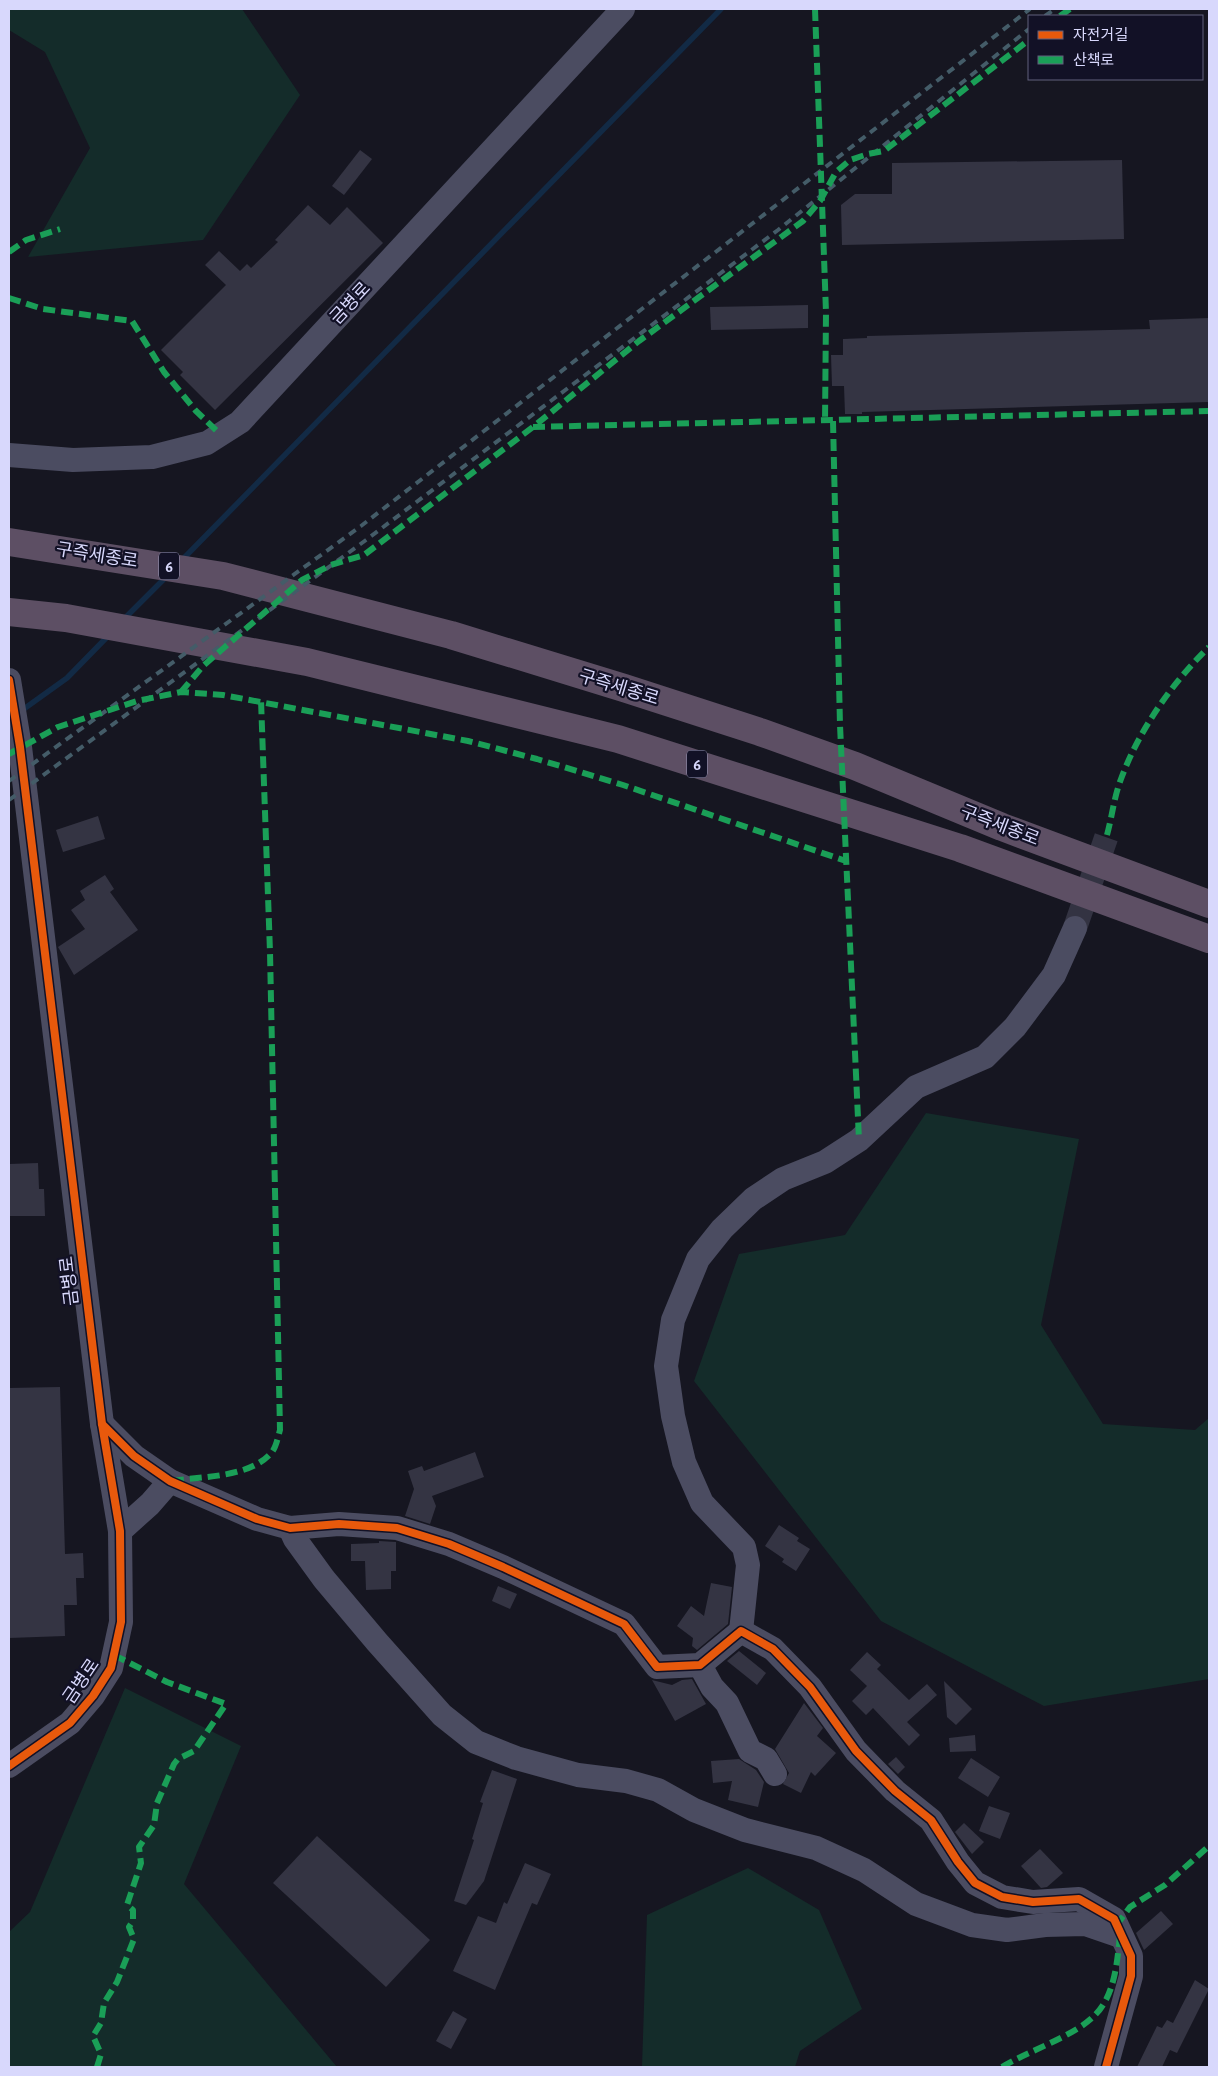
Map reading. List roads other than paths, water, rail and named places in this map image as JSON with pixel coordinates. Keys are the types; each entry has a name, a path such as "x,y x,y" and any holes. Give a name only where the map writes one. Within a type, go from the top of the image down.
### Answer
{"highway":[{"name":"구즉세종로","path":"9,542 116,557 223,576 451,635 742,726 856,766 1002,827 1209,904"},
{"name":"구즉세종로","path":"9,612 66,618 307,662 618,739 960,848 1209,939"}],"street":[{"name":"금병로","path":"9,455 73,460 152,457 206,443 240,422 623,9"},
{"name":"금병로","path":"9,680 20,747 102,1424 120,1531 121,1622 111,1668 93,1696 70,1723 9,1766"},
{"path":"102,1424 134,1456 170,1481 257,1519 290,1528 339,1524 398,1528 448,1544 624,1624 657,1667 700,1665 741,1631 748,1565 744,1547 702,1503 684,1462 673,1416 666,1366 673,1320 698,1259 722,1229 753,1199 783,1179 825,1162 859,1140 916,1087 985,1057 1015,1027 1054,975 1075,928"},
{"path":"120,1531 150,1504 170,1481"},
{"path":"290,1528 295,1539 324,1579 378,1642 442,1715 476,1742 516,1758 578,1775 626,1780 658,1790 694,1810 745,1830 816,1848 864,1870 916,1904 972,1925 1007,1930 1045,1925 1085,1924 1120,1936"},
{"path":"741,1631 773,1649 810,1687 856,1751 895,1790 931,1820 958,1862 975,1883 1002,1897 1032,1902 1079,1899 1114,1919 1120,1936 1131,1956 1131,1976 1106,2067"},
{"path":"700,1665 712,1687 727,1703 750,1751 766,1759 775,1774"}],"waterway":[{"path":"181,561 721,9"},
{"path":"123,620 168,575"},
{"path":"21,711 67,678 110,634"}],"tunnel":[{"path":"1075,928 1107,835"}],"railway":[{"path":"9,781 361,526 1030,9"},
{"path":"1046,15 1055,9"},
{"path":"9,800 366,540 778,230 1028,30"}]}
